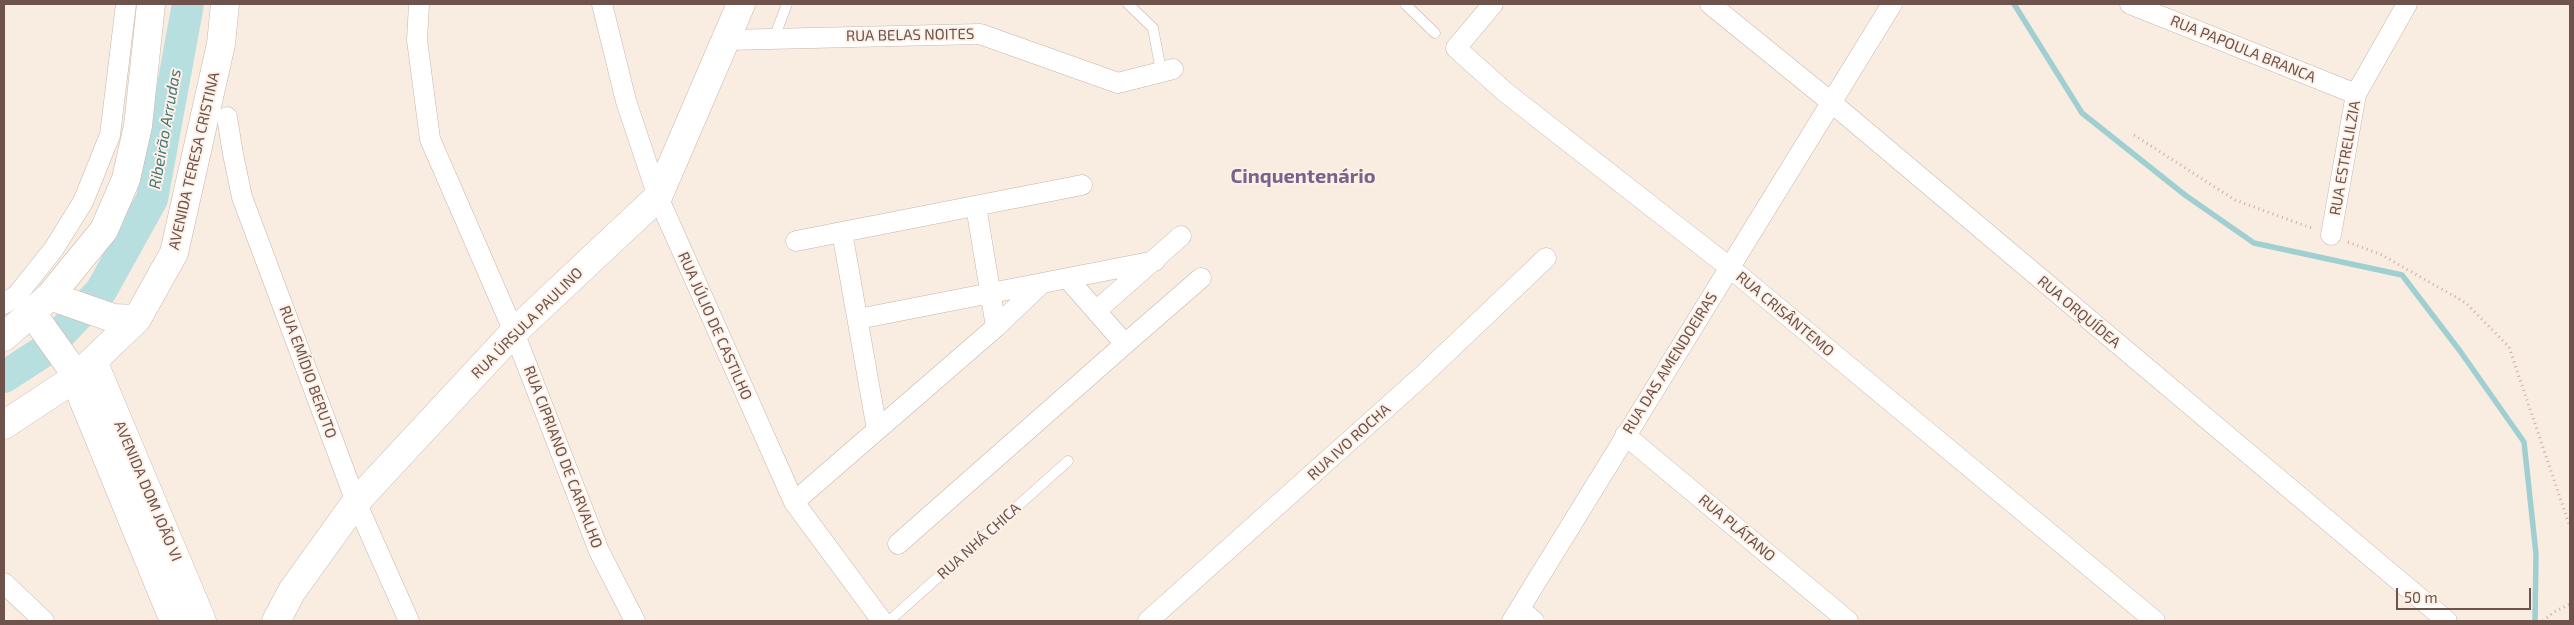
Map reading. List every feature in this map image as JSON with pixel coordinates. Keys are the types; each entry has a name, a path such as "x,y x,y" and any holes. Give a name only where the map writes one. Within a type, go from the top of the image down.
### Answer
{"main road":[{"path":"4,337 46,308 104,230 130,165 138,126 134,47 151,4"},
{"name":"AVENIDA TERESA CRISTINA","path":"4,425 79,368 125,319 174,253 181,231 221,44 225,4"},
{"name":"RUA ÚRSULA PAULINO","path":"276,621 292,591 356,502 514,332 658,197 741,4"},
{"path":"46,308 125,319"},
{"path":"46,308 79,368"},
{"name":"AVENIDA DOM JOÃO VI","path":"79,368 174,621"},
{"name":"AVENIDA DOM JOÃO VI","path":"79,368 202,621"}],"street":[{"path":"4,304 17,295 53,250 83,202 97,169 110,135 134,47 126,4"},
{"name":"RUA CIPRIANO DE CARVALHO","path":"419,4 417,40 430,139 514,332 599,551 635,621"},
{"name":"RUA JÚLIO DE CASTILHO","path":"604,4 626,101 658,197 794,502 882,621"},
{"name":"RUA CRISÂNTEMO","path":"1493,4 1456,48 1505,92 1729,267 2155,621"},
{"name":"RUA ORQUÍDEA","path":"1710,4 1832,103 2447,621"},
{"name":"RUA DAS AMENDOEIRAS","path":"1522,617 1625,435 1892,4"},
{"name":"RUA PAPOULA BRANCA","path":"2130,4 2356,94"},
{"name":"RUA ESTRELILZIA","path":"2331,235 2356,94 2407,4"},
{"name":"RUA BELAS NOITES","path":"726,40 980,34 1118,83 1167,70"},
{"name":"RUA EMÍDIO BERUTO","path":"228,117 232,154 242,197 356,502 409,621"},
{"path":"97,169 130,165"},
{"path":"796,241 1082,185"},
{"path":"976,206 996,327"},
{"path":"842,232 878,430"},
{"path":"1096,311 1155,261 1181,236"},
{"name":"RUA IVO ROCHA","path":"1148,621 1422,376 1546,258"},
{"path":"858,319 1155,261"},
{"path":"898,544 1201,278"},
{"path":"1068,279 1125,344"},
{"path":"794,502 996,327 1041,284"},
{"name":"RUA PLÁTANO","path":"1625,435 1848,621"},
{"path":"4,583 44,621"}],"lane":[{"path":"774,38 787,4"},
{"path":"1128,4 1153,28 1167,70"},
{"path":"1405,4 1435,33"},
{"name":"RUA NHÁ CHICA","path":"889,621 1068,461"}],"path":[{"path":"2134,134 2235,200 2382,255 2466,303 2508,347 2570,527"},
{"path":"2542,621 2570,604"}],"waterway":[{"name":"Ribeirão Arrudas","path":"4,377 44,351 101,291 152,199 188,4"},
{"path":"2014,4 2082,113 2185,195 2254,243 2402,275 2460,351 2524,442 2536,554 2535,621"}],"district":[{"name":"Cinquentenário","path":"1303,176"}]}
